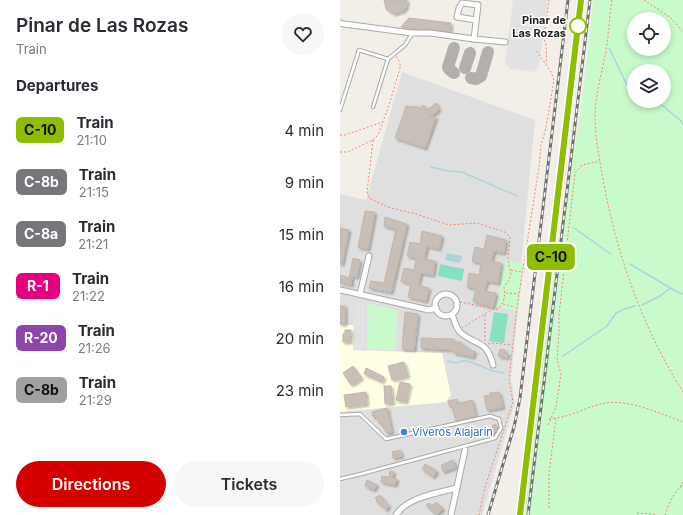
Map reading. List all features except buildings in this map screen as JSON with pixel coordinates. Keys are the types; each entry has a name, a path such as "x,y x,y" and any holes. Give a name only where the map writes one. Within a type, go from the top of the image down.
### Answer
{"street":[{"path":"474,39 478,6 462,3 459,8 457,18 476,20"},
{"path":"340,18 353,25"},
{"path":"341,24 412,34 430,33 504,42"},
{"path":"360,294 369,256"},
{"path":"340,290 429,310 436,308"},
{"path":"444,294 452,296 457,301 457,305 456,309 449,316 442,315 436,308 437,299 444,294"},
{"path":"452,314 458,330 486,346 491,356 493,365"},
{"path":"451,515 465,450"},
{"path":"396,515 402,507 411,501 457,488"}],"lane":[{"path":"374,107 388,59 405,45 412,34"},
{"path":"340,110 359,50 388,59"},
{"path":"340,415 360,414 386,439 490,416 499,419 501,428 495,438 340,479"}],"path":[{"path":"544,37 549,0"},
{"path":"612,0 606,50 595,116 607,203 618,248 636,300 665,364 683,392"},
{"path":"644,0 671,18 683,32"},
{"path":"539,29 544,37 547,47 546,65"},
{"path":"485,314 486,346 492,343 512,345 516,307 539,167 541,146 546,128 554,80 551,72 536,50"},
{"path":"340,152 348,152 373,140 379,133 400,68 400,61 395,54"},
{"path":"340,135 345,135 383,122"},
{"path":"373,140 367,192 369,198 387,207 416,214 449,225 473,223 505,232 510,238 511,241 508,260 511,270 509,280 504,287 506,293 503,304 498,309 461,302 457,305"},
{"path":"548,425 556,407 561,374 557,360 559,315 575,173 582,165 600,161"},
{"path":"511,270 522,272"},
{"path":"506,293 519,294"},
{"path":"503,304 516,307"},
{"path":"458,330 493,309"},
{"path":"550,418 565,417 593,406 607,403 622,403 659,412 683,422"},
{"path":"549,508 550,474 556,418"},
{"path":"665,515 669,504 683,482"},
{"path":"637,513 656,515"}],"shaded area":[{"path":"513,0 548,0 539,67 534,72 510,69 505,63"},
{"path":"402,72 535,120 521,264 524,264 511,379 515,403 482,515 340,515 340,194 366,200"},
{"path":"365,303 365,351 353,350 354,307"},
{"path":"461,304 494,312 489,341 483,341 464,330 459,319"},
{"path":"340,325 354,325 353,350 442,353 451,395 446,402 340,412"}],"green space":[{"path":"593,0 683,0 683,515 515,515 582,101"},
{"path":"506,260 524,264 518,311 496,307"},
{"path":"440,264 464,269 462,281 438,276"},
{"path":"367,303 397,311 396,350 367,350"},
{"path":"494,312 508,314 504,343 489,341"}],"water":[{"path":"447,253 462,256 460,263 445,260"}],"waterway":[{"path":"609,48 627,85"},
{"path":"665,108 681,121 683,125"},
{"path":"431,167 448,171 462,172 517,196"},
{"path":"574,228 611,254"},
{"path":"630,264 677,292 683,294"},
{"path":"642,305 660,296 669,289"},
{"path":"563,356 607,326 616,313 635,306"},
{"path":"447,361 456,363 468,361 493,371 504,373"}],"taxiway":[{"path":"454,48 448,67 454,73"},
{"path":"471,78 476,79 481,76 488,52"},
{"path":"465,68 470,53"}],"railway":[{"path":"488,515 514,427 520,398 568,0"},
{"path":"520,515 581,0"},
{"path":"528,515 590,0"}],"train":[{"name":"C-10","path":"520,515 581,0"}],"place":[{"name":"Pinar de Las Rozas","path":"578,26"},
{"name":"Viveros Alajarín","path":"404,432"}]}
